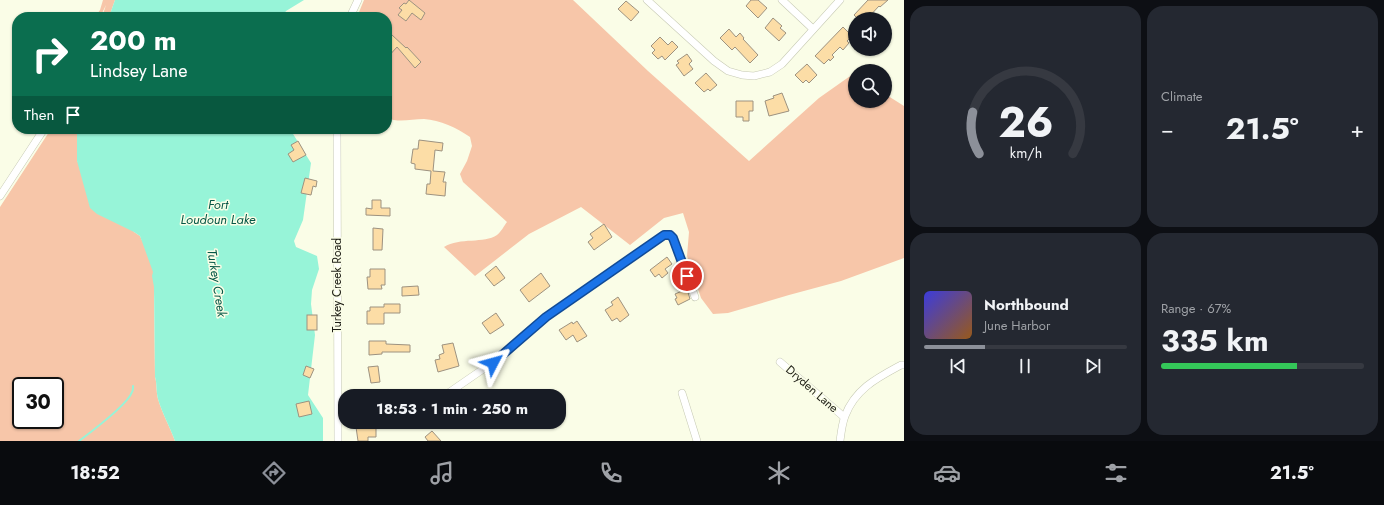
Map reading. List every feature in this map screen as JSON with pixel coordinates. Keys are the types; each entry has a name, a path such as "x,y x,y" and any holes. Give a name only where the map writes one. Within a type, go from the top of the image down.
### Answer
{"street":[{"path":"352,12 358,0"},
{"path":"647,0 714,61 728,71 742,75 754,76 770,72 782,64 840,0"},
{"path":"782,0 813,29"},
{"path":"0,196 41,134"},
{"name":"Turkey Creek Road","path":"337,134 336,336 340,389"},
{"path":"454,389 502,356 521,337 546,317 664,235 670,235 673,238 695,297"},
{"name":"Dryden Lane","path":"780,362 844,417"},
{"path":"840,441 844,417 854,398 872,381 904,364"},
{"path":"682,393 697,441"},
{"name":"Turkey Creek Road","path":"338,441 339,429"}],"shaded area":[{"path":"103,0 115,0 111,12 104,12 106,5 102,12 99,12"},
{"path":"364,0 573,0 648,71 749,161 819,98 848,78 848,108 892,108 892,98 904,106 904,258 841,281 728,313 713,314 701,298 687,256 689,232 683,213 664,218 630,245 581,207 529,234 475,276 444,247 457,242 492,238 501,231 507,222 463,182 460,174 467,161 472,146 470,137 454,128 436,121 424,119 392,119 392,12 359,12"},
{"path":"48,134 77,134 77,161 134,232 140,236 157,273 154,298 155,377 158,399 175,441 0,441 0,207"}],"water":[{"path":"115,0 304,0 285,12 111,12"},
{"name":"Fort Loudoun Lake","path":"77,134 293,134 311,163 303,220 294,241 296,247 317,256 319,269 312,290 311,304 315,335 308,395 323,418 323,441 175,441 162,410 157,393 155,377 153,272 140,236 97,214 90,208 77,161"}],"building":[{"path":"409,0 425,13 421,20 412,13 406,21 398,15 402,10 399,8 404,3 406,4"},
{"path":"751,0 758,0 767,8 758,18 746,6"},
{"path":"868,0 888,0 873,12 857,12"},
{"path":"626,1 639,12 631,21 618,9"},
{"path":"773,18 782,26 780,28 786,33 779,41 765,28"},
{"path":"843,27 848,32 848,44 843,50 840,47 832,55 834,57 830,61 829,59 824,64 815,56"},
{"path":"729,29 736,37 740,33 744,38 743,39 758,55 750,63 735,47 732,50 720,38"},
{"path":"392,35 406,48 407,47 421,62 415,68 397,47 392,52"},
{"path":"660,37 668,45 672,41 678,47 665,60 662,56 658,59 652,53 655,50 651,46"},
{"path":"687,54 692,61 689,64 693,69 684,76 676,65 679,63 677,61"},
{"path":"807,64 817,75 809,83 806,80 803,83 795,75"},
{"path":"706,73 717,85 710,91 708,89 704,92 695,83"},
{"path":"782,93 789,111 769,116 765,101"},
{"path":"736,101 753,101 753,111 749,111 749,121 743,121 743,117 736,117"},
{"path":"419,140 443,143 442,151 435,150 433,171 445,172 443,182 446,182 445,196 426,194 427,184 430,184 431,171 415,169 415,164 411,163 413,149 418,149"},
{"path":"298,141 306,155 293,162 288,154 294,150 291,145"},
{"path":"305,178 317,181 316,187 313,186 311,195 301,193"},
{"path":"372,200 381,200 381,208 390,208 390,216 366,215 366,208 372,209"},
{"path":"604,224 612,237 594,250 588,242 593,238 590,234"},
{"path":"373,228 383,229 382,250 373,250"},
{"path":"667,257 672,264 665,269 668,273 662,278 659,274 655,277 650,270"},
{"path":"496,266 505,278 494,286 485,275"},
{"path":"370,269 385,269 385,285 381,285 382,289 368,289 367,277 370,277"},
{"path":"541,273 550,286 529,302 520,290"},
{"path":"418,286 419,295 402,296 402,287"},
{"path":"687,289 690,299 678,305 675,299 677,298 675,294"},
{"path":"618,297 629,315 620,322 617,318 612,321 605,310 613,305 611,302"},
{"path":"384,304 400,304 400,313 384,313 384,324 367,324 367,311 370,311 370,307 384,307"},
{"path":"496,313 504,325 490,334 482,323"},
{"path":"307,315 317,315 317,330 307,330"},
{"path":"577,321 587,336 577,342 573,335 566,340 559,330 572,322 573,324"},
{"path":"369,341 386,341 386,344 410,345 410,352 382,352 382,354 369,355"},
{"path":"453,343 459,366 438,372 435,360 440,359 439,355 444,353 442,345"},
{"path":"306,366 314,369 310,378 303,375"},
{"path":"378,366 380,382 371,383 368,367"},
{"path":"309,401 312,414 299,417 296,404"},
{"path":"356,429 376,429 376,437 368,437 368,441 358,441"},
{"path":"432,431 441,441 428,441 425,437"}],"waterway":[{"path":"79,441 124,403 129,397 133,386"}],"route":[{"path":"493,363 521,337 546,317 664,235 670,235 673,238 687,276"}],"water label":[{"name":"Turkey Creek","path":"217,283"}]}
